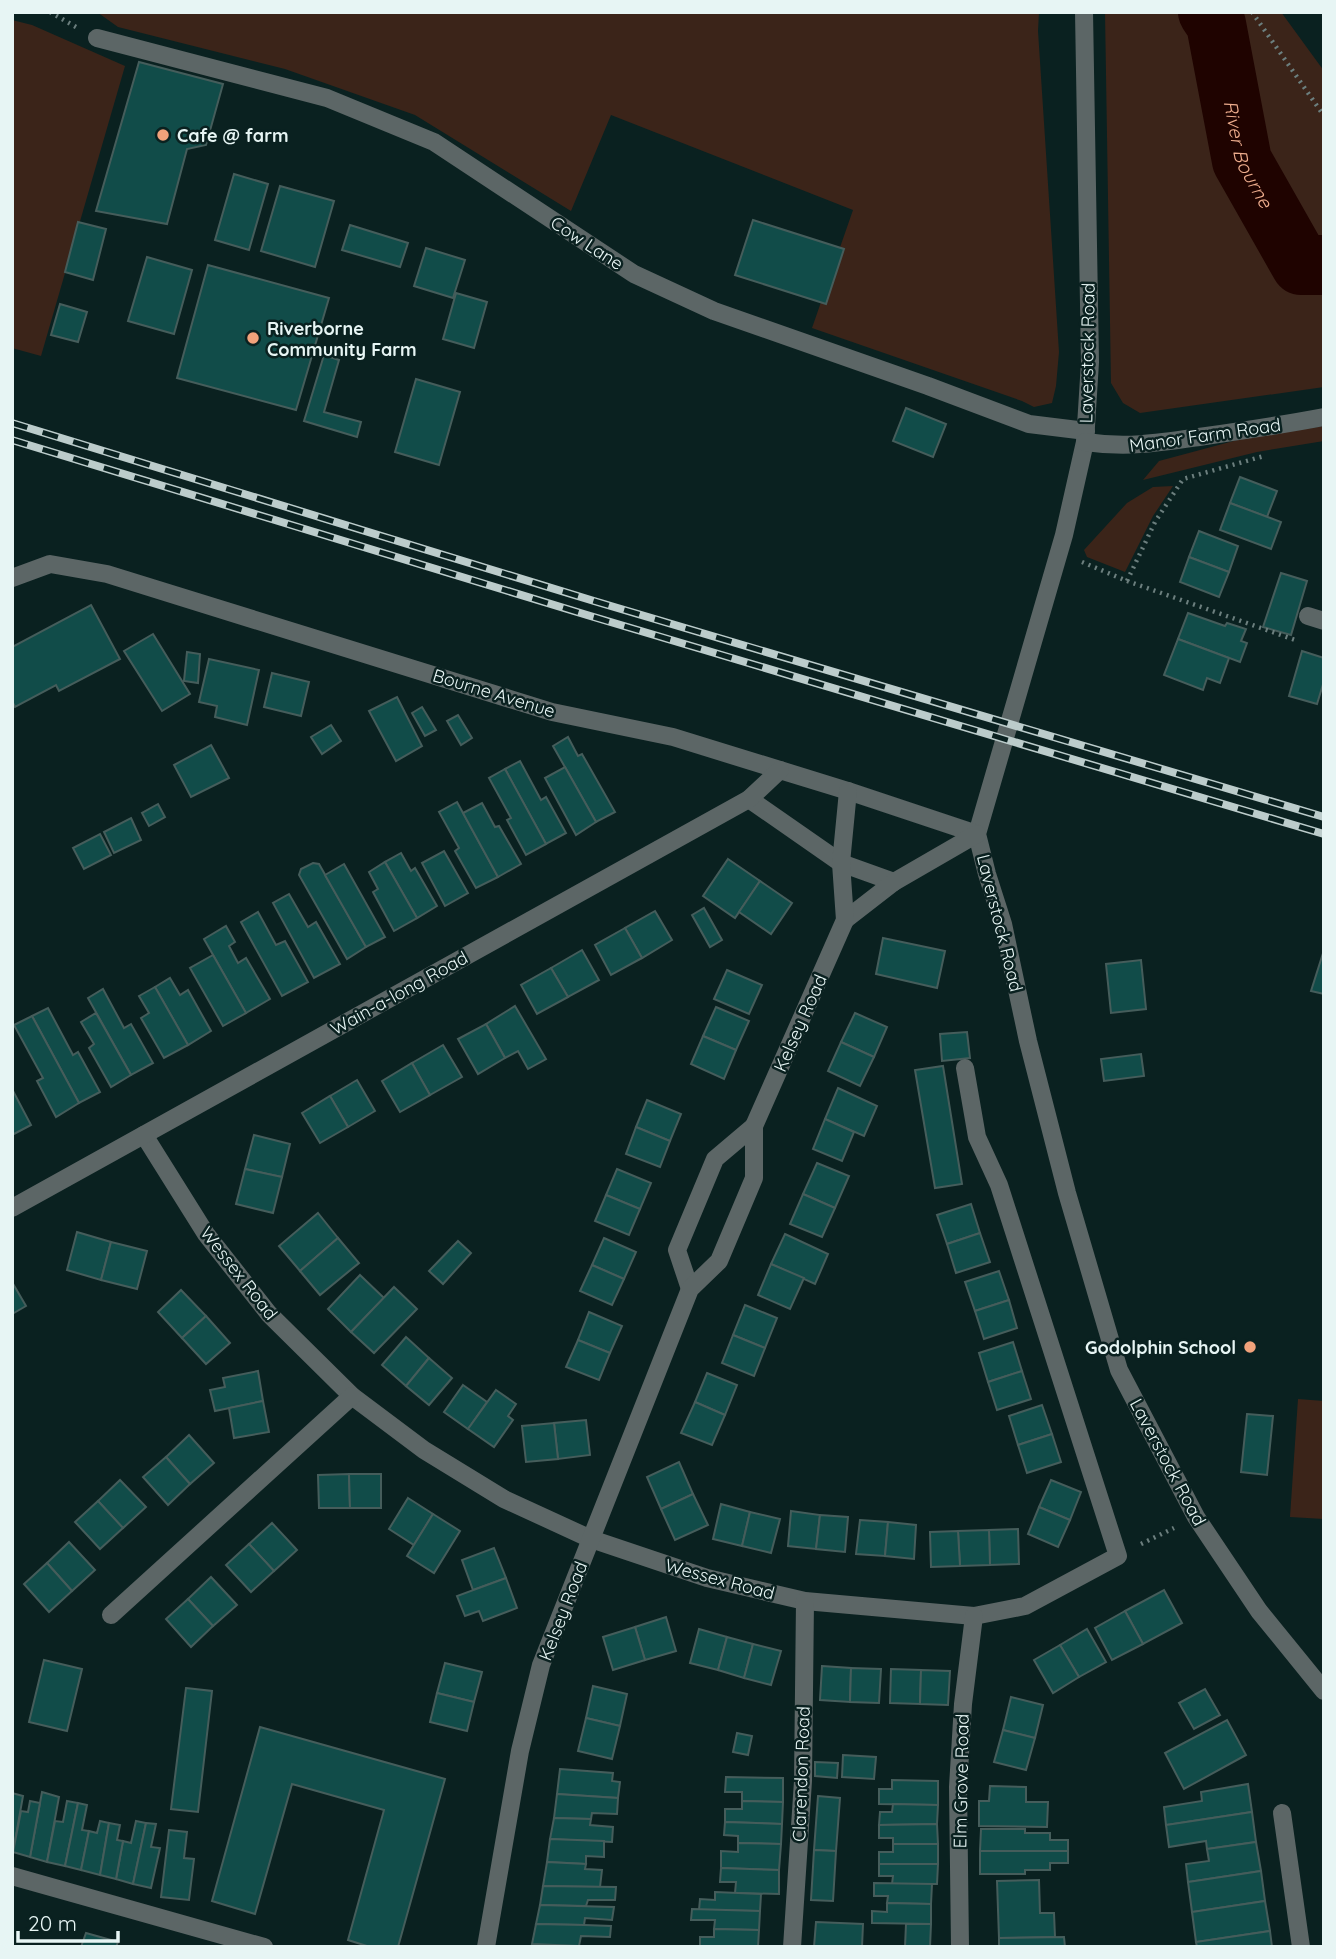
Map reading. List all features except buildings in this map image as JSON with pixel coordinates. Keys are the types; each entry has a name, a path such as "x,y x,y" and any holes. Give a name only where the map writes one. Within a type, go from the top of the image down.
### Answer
{"street":[{"name":"Laverstock Road","path":"1084,12 1090,362 1086,437 1059,552 977,834 1003,924 1028,1041 1067,1193 1119,1370 1196,1517 1259,1611 1324,1691"},
{"name":"Cow Lane","path":"97,38 327,98 434,142 634,274 714,311 1029,424 1086,437"},
{"name":"Manor Farm Road","path":"1086,437 1111,446 1135,446 1247,431 1324,417"},
{"name":"Bourne Avenue","path":"12,578 50,564 107,574 552,712 673,737 977,834"},
{"name":"Wain-a-long Road","path":"12,1208 749,799 780,770"},
{"name":"Kelsey Road","path":"486,1947 520,1751 541,1665 690,1289 719,1261 754,1178 754,1126 845,920 841,863 848,791"},
{"path":"749,799 841,863 894,882"},
{"name":"Kelsey Road","path":"845,920 894,882 977,834"},
{"path":"965,1068 977,1137 999,1185 1118,1556"},
{"name":"Kelsey Road","path":"690,1289 677,1250 715,1159 754,1126"},
{"name":"Wessex Road","path":"144,1135 206,1234 261,1304 352,1396 424,1450 504,1499 591,1539 707,1578 805,1601 974,1616 1026,1606 1118,1556"},
{"path":"111,1615 352,1396"},
{"name":"Clarendon Road","path":"792,1947 803,1781 805,1601"},
{"name":"Elm Grove Road","path":"960,1947 958,1787 963,1704 974,1616"},
{"path":"1282,1813 1301,1947"},
{"path":"12,1876 264,1947"}],"path":[{"path":"1252,12 1324,116"},
{"path":"1127,581 1156,522 1183,479 1252,458 1277,454"},
{"path":"1059,552 1127,581 1299,642 1316,619"},
{"path":"1118,1556 1196,1517"}],"shaded area":[{"path":"97,12 1039,12 1038,31 1059,352 1052,403 1034,407 812,328 853,210 611,115 571,211 415,115 285,69 118,27"},
{"path":"1105,12 1281,12 1324,71 1324,387 1140,413 1123,403 1111,383"},
{"path":"12,20 32,25 125,66 41,356 12,348"},
{"path":"1324,426 1324,441 1257,452 1143,480 1159,461 1241,439"},
{"path":"1173,486 1153,516 1125,572 1087,557 1084,550 1127,503 1153,487"},
{"path":"1298,1399 1324,1401 1324,1519 1290,1517"}],"waterway":[{"name":"River Bourne","path":"1208,12 1216,24 1242,161 1301,265 1324,265"}],"railway":[{"path":"12,423 594,601 1324,817"},
{"path":"12,440 587,615 1324,834"}],"place":[{"name":"Cafe @ farm","path":"163,135"},
{"name":"Riverborne Community Farm","path":"253,338"},
{"name":"Godolphin School","path":"1250,1347"}]}
